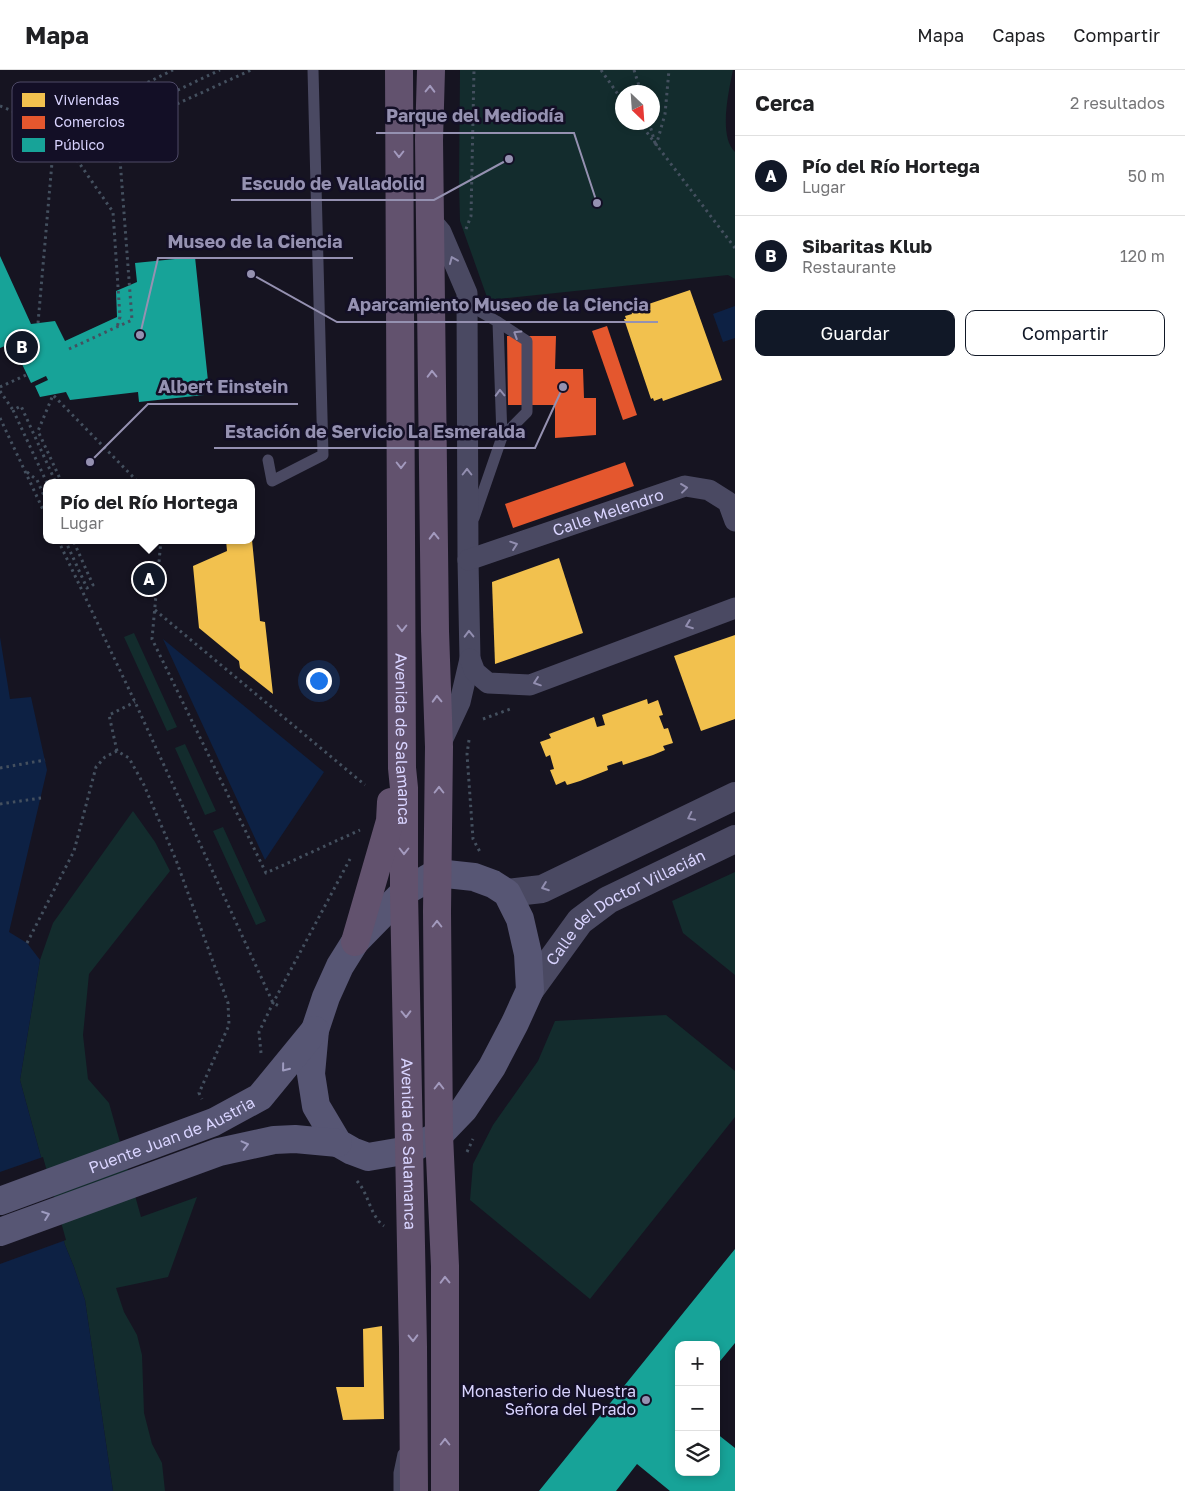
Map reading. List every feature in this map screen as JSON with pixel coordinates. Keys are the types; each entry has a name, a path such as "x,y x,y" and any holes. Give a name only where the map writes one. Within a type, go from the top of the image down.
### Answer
{"highway":[{"name":"Avenida de Salamanca","path":"399,70 402,768 404,788 414,1491"},
{"name":"Avenida de Salamanca","path":"431,70 430,219 435,631 439,748 437,873 439,1135 445,1266 445,1491"},
{"path":"355,942 390,821 394,787 402,768"}],"main road":[{"path":"437,873 474,877 507,892 520,919 528,954 530,990 492,1067 464,1109 439,1135 408,1150 368,1157 338,1143 316,1106 311,1074 315,1030 326,997 340,966 355,942 404,892 437,873"},
{"name":"Puente Juan de Austria","path":"0,1201 214,1122 260,1097 315,1030"},
{"name":"Puente Juan de Austria","path":"0,1232 218,1152 274,1140 295,1139 338,1143"}],"street":[{"name":"Avenida de Salamanca","path":"430,219 441,232 467,293 470,659 460,702 439,748"},
{"name":"Calle Melendro","path":"468,551 686,486 709,490 728,502 735,521"},
{"path":"470,659 475,672 488,683 530,685 735,608"},
{"path":"507,892 542,890 735,796"},
{"name":"Calle del Doctor Villacián","path":"530,990 580,921 608,900 735,839"}],"lane":[{"path":"268,460 272,481 323,455 313,70"},
{"path":"467,293 479,311 527,341 527,412 502,438"},
{"path":"468,551 480,499 502,438 498,322"},
{"name":"Avenida de Salamanca","path":"399,1491 399,1473 414,1406"}],"path":[{"path":"149,82 173,70"},
{"path":"178,90 220,70"},
{"path":"178,103 251,70"},
{"path":"464,233 471,216 474,70"},
{"path":"601,70 615,90"},
{"path":"634,70 639,85"},
{"path":"656,146 664,114 669,70"},
{"path":"0,106 12,111"},
{"path":"645,130 735,248"},
{"path":"651,130 656,146"},
{"path":"38,323 53,162"},
{"path":"79,162 113,212 120,317 117,327"},
{"path":"69,349 132,320 120,162"},
{"path":"0,387 26,375"},
{"path":"0,392 14,410 45,479"},
{"path":"60,479 38,431 53,395 135,479"},
{"path":"14,410 21,406 54,479"},
{"path":"0,418 43,510"},
{"path":"25,471 38,480 43,492"},
{"path":"60,544 135,702 273,1004 279,1006"},
{"path":"67,544 87,588 93,585 75,544"},
{"path":"161,544 152,639 266,873 367,827 362,835"},
{"path":"155,610 365,785"},
{"path":"135,702 109,716 117,751 130,758 158,818 176,860 228,1003 228,1026 199,1093 214,1122"},
{"path":"27,943 74,851 96,767 105,757 117,751"},
{"path":"0,768 45,760"},
{"path":"0,804 41,798"},
{"path":"263,1061 259,1032 354,852"},
{"path":"463,1160 474,1138"},
{"name":"Avenida de Salamanca","path":"352,1177 364,1189 378,1222 387,1229"}],"green space":[{"path":"460,70 733,70 727,101 726,124 730,145 735,152 735,279 728,275 488,300 460,221"},
{"path":"134,633 177,727 167,731 124,637"},
{"path":"185,744 216,811 205,815 175,748"},
{"path":"133,811 155,842 170,871 89,974 83,1035 88,1079 109,1103 141,1217 197,1197 168,1277 116,1288 124,1312 137,1335 142,1355 144,1413 152,1444 162,1463 165,1491 113,1491 85,1300 65,1245 20,1080 40,960 53,923"},
{"path":"223,827 266,921 256,925 213,831"},
{"path":"735,872 735,975 683,933 672,901"},
{"path":"666,1015 735,1071 735,1117 590,1299 470,1200 473,1164 493,1125 538,1061 555,1021"}],"water":[{"path":"735,306 735,338 723,342 713,314"},
{"path":"0,637 10,699 31,697 47,770 9,932 27,943 40,960 20,1080 65,1245 85,1300 113,1491 0,1491"},
{"path":"163,639 324,772 265,860"}],"pier":[{"path":"43,1157 66,1240 0,1264 0,1172"}],"building: Viviendas":[{"path":"690,290 722,380 663,401 662,398 654,401 653,398 651,399 624,319 626,319 625,316 632,314 631,310"},
{"path":"226,544 252,544 260,621 265,622 273,694 240,668 239,661 199,628 193,566 227,551"},
{"path":"559,558 583,633 495,664 492,582"},
{"path":"735,635 735,719 701,731 674,656"},
{"path":"647,699 648,704 658,700 663,715 659,716 664,729 668,728 673,743 663,746 665,750 653,755 623,765 622,761 607,766 608,770 580,781 567,785 565,781 556,785 550,770 554,769 550,755 546,757 540,742 551,738 549,734 594,717 597,727 605,725 602,715"},
{"path":"382,1326 384,1419 343,1420 336,1387 364,1387 363,1329"}],"building: Comercios":[{"path":"607,326 637,415 623,420 592,331"},
{"path":"507,336 556,336 555,369 583,369 584,398 596,398 596,435 555,438 555,405 508,405"},
{"path":"625,462 634,486 513,528 505,504"}],"building: Público":[{"path":"0,256 31,324 55,321 65,341 117,317 116,291 137,282 135,263 195,257 208,381 202,381 204,395 139,402 138,392 70,400 66,392 40,397 35,386 48,380 46,376 31,383 12,343 0,348"},
{"name":"Monasterio de Nuestra Señora del Prado","path":"735,1249 735,1343 720,1361 720,1341 675,1341 675,1476 720,1476 720,1436 735,1448 735,1491 670,1491 637,1464 616,1491 539,1491"}],"place":[{"name":"Escudo de Valladolid","path":"509,159"},
{"name":"Parque del Mediodía","path":"597,203"},
{"name":"Aparcamiento Museo de la Ciencia","path":"251,274"},
{"name":"Museo de la Ciencia","path":"140,335"},
{"name":"Sibaritas Klub","path":"22,347"},
{"name":"Estación de Servicio La Esmeralda","path":"563,387"},
{"name":"Albert Einstein","path":"90,462"},
{"name":"Pío del Río Hortega","path":"149,579"},
{"name":"Monasterio de Nuestra Señora del Prado","path":"646,1400"}]}
